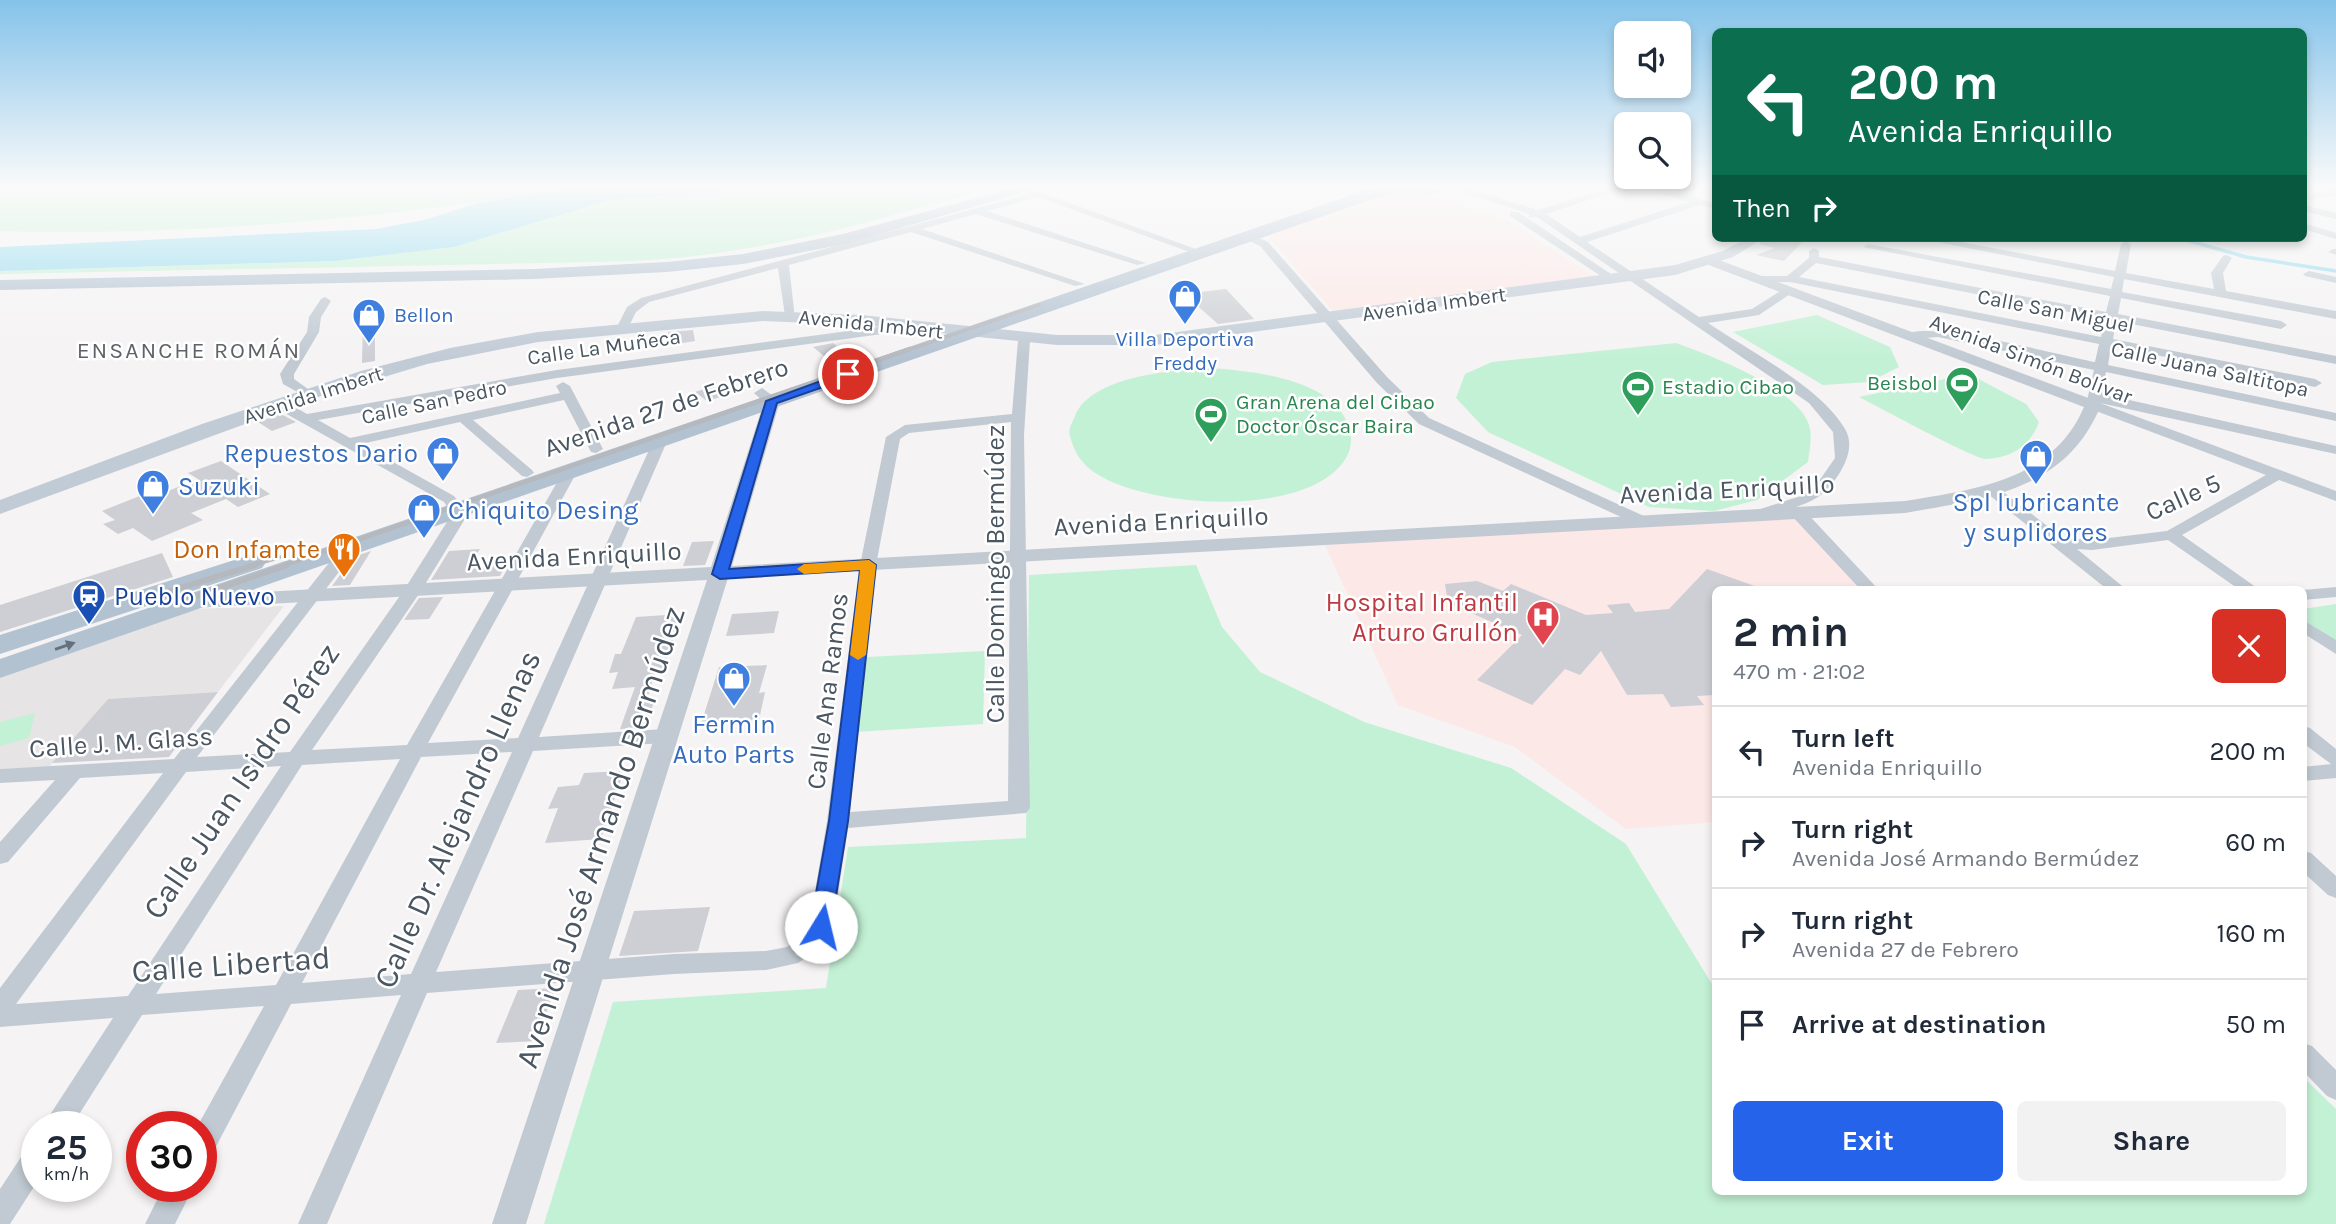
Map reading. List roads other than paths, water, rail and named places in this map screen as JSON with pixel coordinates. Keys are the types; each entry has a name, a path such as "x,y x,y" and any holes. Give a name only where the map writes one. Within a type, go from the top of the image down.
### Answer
{"main road":[{"path":"0,285 533,274 667,267 743,259 819,244"},
{"name":"Avenida 27 de Febrero","path":"0,645 570,470 661,439 767,397 1208,244"},
{"name":"Avenida 27 de Febrero","path":"952,332 1079,284 1141,263 1211,244"},
{"name":"Avenida Imbert","path":"0,507 308,394 425,359 493,345 624,327 723,318 791,316 1024,340 1133,342 1633,277 1710,261 1750,244"},
{"name":"Avenida 27 de Febrero","path":"0,669 349,548 527,473 767,397"}],"street":[{"path":"624,327 631,310 645,300 857,244"},
{"path":"959,244 1079,284"},
{"path":"1081,244 1141,263"},
{"path":"1186,244 1197,248"},
{"path":"1264,244 1331,318 1382,380 1424,421 1640,520"},
{"path":"1561,244 1614,280"},
{"path":"1584,244 1814,400 1840,431 1842,458 1824,487 1809,498 1763,513"},
{"path":"1938,333 1943,308 1975,244"},
{"path":"1980,244 2120,274 2335,313"},
{"path":"2126,244 2094,401 2336,450"},
{"path":"1868,247 2281,325"},
{"path":"1697,321 1755,312 1790,284 1814,255 1954,286 2336,360"},
{"path":"2220,291 2217,273 2227,258"},
{"name":"Avenida Simón Bolívar","path":"1710,261 1760,279 1790,284 1911,335 2094,401 2336,496"},
{"path":"783,264 791,316"},
{"path":"2309,274 2336,280"},
{"name":"Calle San Miguel","path":"1790,284 1943,308 2315,383"},
{"path":"308,394 288,381 287,374 313,332 315,317 325,301"},
{"path":"2047,329 2054,305"},
{"name":"Calle La Muñeca","path":"308,418 557,374 908,327"},
{"name":"Calle Juana Saltitopa","path":"1911,335 1938,333 2336,417"},
{"name":"Calle Domingo Bermúdez","path":"838,821 1019,808 1019,417 1024,340"},
{"path":"557,374 596,449"},
{"name":"Calle San Pedro","path":"350,442 568,395"},
{"name":"Avenida José Armando Bermúdez","path":"509,1224 593,971 664,736 720,574 767,397"},
{"name":"Avenida Enriquillo","path":"193,602 412,592 1905,507 1993,491 2026,477 2064,453 2090,415 2094,401"},
{"path":"279,404 350,442 453,504"},
{"name":"Calle Ana Ramos","path":"802,950 821,927 838,821 869,565 897,433 1019,417"},
{"path":"463,418 527,473"},
{"name":"Calle Dr. Alejandro Llenas","path":"312,1224 661,439"},
{"path":"217,1118 415,749 570,470"},
{"name":"Calle 5","path":"2060,543 2092,545 2171,535 2279,474"},
{"path":"1993,491 2114,586"},
{"name":"Calle Juan Isidro Pérez","path":"66,1111 298,757 412,592 460,514 453,504"},
{"path":"1797,512 1867,586"},
{"path":"2171,535 2246,586"},
{"path":"0,1007 181,764 349,548"},
{"path":"2307,594 2336,592"},
{"path":"2307,628 2336,648"},
{"name":"Calle J. M. Glass","path":"0,776 664,736"},
{"path":"2307,736 2336,759"},
{"path":"0,856 75,771"},
{"path":"2307,774 2336,771"},
{"path":"2307,863 2336,889"},
{"name":"Calle Libertad","path":"0,1016 419,983 776,959 802,950"},
{"path":"2307,1058 2336,1088"},
{"path":"0,1214 21,1182"},
{"path":"159,1224 171,1202"}],"water":[{"path":"60,244 464,244 335,261 0,271 0,247"}],"waterway":[{"path":"2201,244 2246,257 2336,271"}],"railway":[{"path":"905,351 1039,305"},
{"path":"282,566 910,349"},
{"path":"249,566 279,557"},
{"path":"170,591 255,565"},
{"path":"176,603 287,565"}],"place":[{"name":"Villa Deportiva Freddy","path":"1185,326"},
{"name":"Bellon","path":"369,345"},
{"name":"Beisbol","path":"1962,413"},
{"name":"Estadio Cibao","path":"1638,417"},
{"name":"Gran Arena del Cibao Doctor Óscar Baira","path":"1211,444"},
{"name":"Repuestos Dario","path":"443,483"},
{"name":"Spl lubricante y suplidores","path":"2036,486"},
{"name":"Suzuki","path":"153,516"},
{"name":"Chiquito Desing","path":"424,540"},
{"name":"Don Infamte","path":"344,579"},
{"name":"Pueblo Nuevo","path":"89,626"},
{"name":"Hospital Infantil Arturo Grullón","path":"1543,647"},
{"name":"Fermin Auto Parts","path":"734,708"}],"district":[{"name":"ENSANCHE ROMÁN","path":"189,350"}]}
